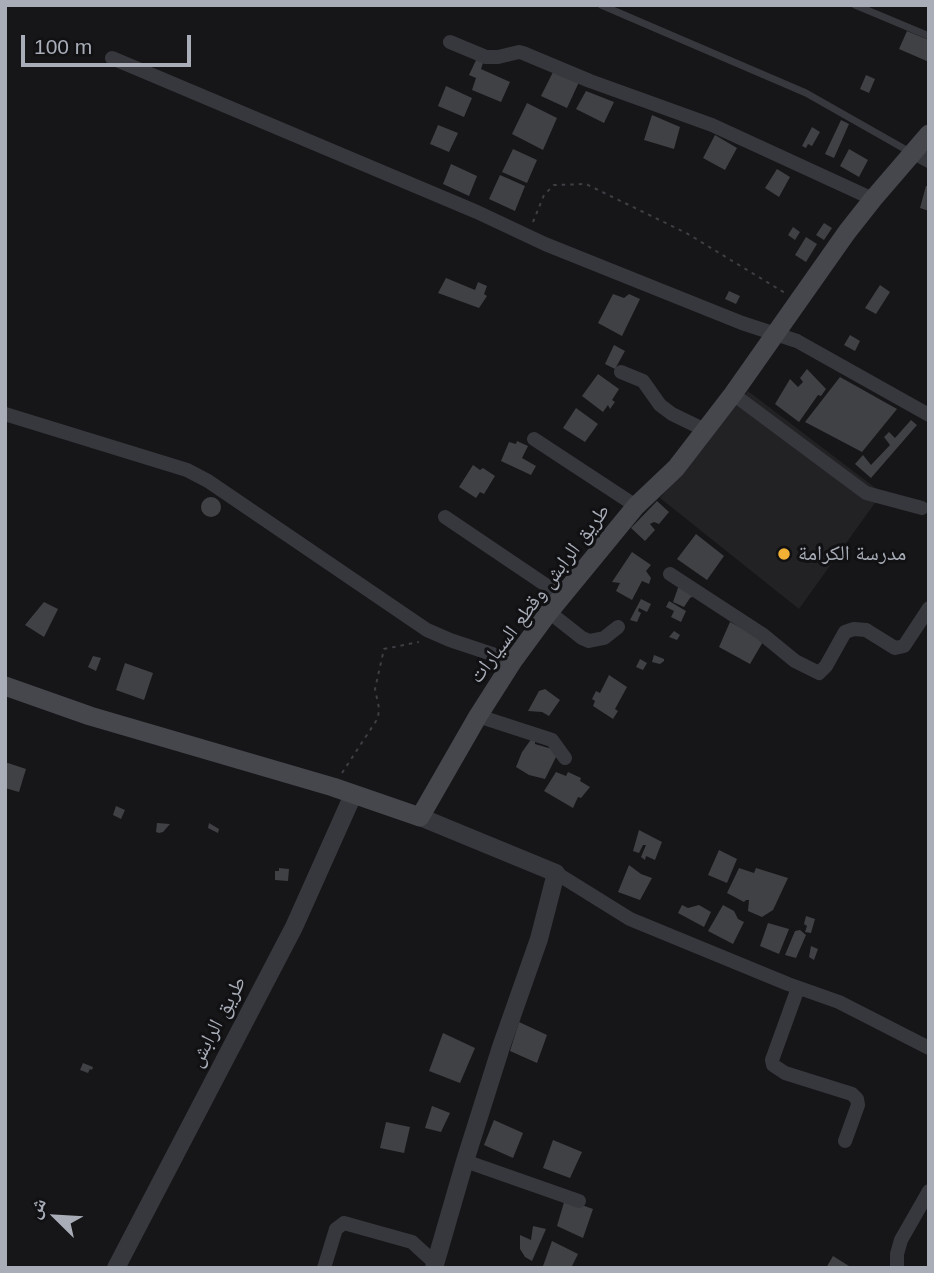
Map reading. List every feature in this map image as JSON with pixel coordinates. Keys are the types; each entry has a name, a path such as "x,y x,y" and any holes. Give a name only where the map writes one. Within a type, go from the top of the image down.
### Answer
{"main road":[{"name":"طريق الرابش وقطع السيارات","path":"421,817 478,716 513,661 549,612 636,506 676,468 733,394 797,300 873,199 920,157 929,134"},
{"path":"5,686 158,738 333,788 421,817"}],"street":[{"path":"450,42 486,57 519,52 712,125 873,199"},
{"path":"112,58 527,236 742,323 797,341 929,415"},
{"path":"621,372 643,382 660,405 671,414 705,430"},
{"path":"733,394 866,493 922,508"},
{"path":"5,414 187,470 208,481 427,630 513,661"},
{"path":"534,439 636,506"},
{"path":"444,517 562,596"},
{"path":"670,574 762,634 799,663 818,673 826,666 845,632 854,629 866,630 895,648 904,646 929,608"},
{"path":"549,612 582,638 589,640 604,638 618,627"},
{"path":"478,716 552,740 565,758"},
{"name":"طريق الرابش","path":"116,1268 294,927 353,795"},
{"path":"421,817 556,873 630,919 798,988 839,1002 929,1048"},
{"path":"435,1266 465,1160 539,939 556,873"},
{"path":"798,988 772,1060 773,1065 785,1073 852,1094 857,1098 858,1105 845,1141"},
{"path":"465,1160 579,1201"},
{"path":"897,1268 901,1240 929,1191"},
{"path":"324,1268 336,1229 344,1223 412,1242 435,1266"}],"lane":[{"path":"601,5 806,93 920,157"},
{"path":"855,5 929,36"}],"path":[{"path":"527,236 544,195 554,185 586,184 688,234 797,300"},
{"path":"333,788 378,718 379,708 374,689 384,649 419,643 427,630"}],"shaded area":[{"name":"مدرسة الكرامة","path":"748,391 882,493 799,609 660,498"}],"building":[{"path":"907,31 929,40 929,62 899,49"},
{"path":"477,58 484,60 481,69 510,82 501,102 472,90 476,78 469,75"},
{"path":"554,70 579,82 567,108 541,96"},
{"path":"866,75 875,79 869,93 860,89"},
{"path":"446,86 472,98 464,117 438,106"},
{"path":"586,91 614,102 604,123 576,109"},
{"path":"527,103 557,118 543,150 512,134"},
{"path":"652,115 680,127 674,149 644,140"},
{"path":"841,120 849,124 834,158 825,154"},
{"path":"438,125 458,133 449,152 430,144"},
{"path":"812,127 820,132 812,146 808,144 806,148 802,146"},
{"path":"715,135 737,148 725,170 703,158"},
{"path":"513,149 537,160 527,183 502,172"},
{"path":"849,149 868,160 859,177 840,166"},
{"path":"451,164 477,176 469,196 443,184"},
{"path":"777,169 790,177 779,197 765,188"},
{"path":"500,175 525,186 515,211 489,199"},
{"path":"926,186 929,186 929,211 920,208"},
{"path":"824,223 832,228 824,240 816,235"},
{"path":"793,227 800,232 795,240 788,235"},
{"path":"806,237 817,244 806,262 795,255"},
{"path":"446,278 475,290 478,282 487,286 484,294 487,296 479,308 438,293"},
{"path":"880,285 890,292 876,314 865,308"},
{"path":"729,291 740,296 736,304 725,299"},
{"path":"613,294 624,298 629,294 640,299 622,336 598,323"},
{"path":"850,335 860,341 855,351 844,345"},
{"path":"614,345 625,351 615,369 605,364"},
{"path":"807,369 826,389 821,396 818,395 799,422 775,404 790,379 798,387 803,382 800,378"},
{"path":"598,374 619,389 612,400 615,402 610,409 608,405 603,412 582,396"},
{"path":"840,377 897,409 862,452 805,422"},
{"path":"576,408 598,424 585,442 563,428"},
{"path":"911,420 917,425 871,478 855,464 863,455 871,465 890,445 884,437 889,432 895,438"},
{"path":"517,441 528,446 522,458 536,466 531,475 501,461 509,442 516,444"},
{"path":"473,465 495,476 484,494 480,492 476,498 459,487"},
{"path":"211,497 218,500 221,507 218,514 211,517 204,514 201,507 204,500"},
{"path":"657,501 669,512 659,524 650,524 655,530 645,541 631,528"},
{"path":"696,534 724,556 707,580 677,559"},
{"path":"632,552 651,565 646,571 651,578 649,584 642,581 632,600 616,591 620,583 612,582"},
{"path":"679,585 694,596 684,607 673,602"},
{"path":"641,599 651,604 647,612 639,608 641,613 637,622 630,620"},
{"path":"669,601 686,611 681,622 671,617 674,611 666,607"},
{"path":"44,602 58,609 44,637 25,625"},
{"path":"730,622 764,640 750,664 719,647"},
{"path":"674,631 680,635 677,640 669,637"},
{"path":"654,655 664,661 660,664 652,662"},
{"path":"93,656 101,658 96,671 88,667"},
{"path":"640,659 647,663 643,670 636,667"},
{"path":"125,663 153,673 144,700 116,690"},
{"path":"609,675 627,687 615,709 618,711 613,719 593,706 595,701 592,699 596,691 600,693"},
{"path":"545,689 560,700 549,716 542,712 528,711 539,691"},
{"path":"535,734 535,744 559,751 545,779 529,775 516,767 522,752"},
{"path":"5,762 26,769 19,792 5,788"},
{"path":"556,772 566,776 568,772 581,778 580,781 590,787 581,798 578,797 573,808 544,791"},
{"path":"116,806 125,810 121,819 113,815"},
{"path":"157,823 170,824 159,833 156,832"},
{"path":"209,823 219,829 218,833 208,828"},
{"path":"639,830 662,842 655,860 641,857 646,845 643,845 639,853 633,851"},
{"path":"719,850 737,859 727,883 708,875"},
{"path":"629,865 652,878 640,900 618,892"},
{"path":"279,868 289,869 288,881 275,880 275,871 279,871"},
{"path":"739,868 754,873 756,868 788,878 773,910 762,917 748,911 749,900 744,902 727,893"},
{"path":"682,905 688,908 699,905 711,912 704,927 678,913"},
{"path":"723,905 734,911 738,919 744,922 733,944 708,931"},
{"path":"806,916 815,919 811,933 805,932"},
{"path":"768,923 789,929 779,954 760,946"},
{"path":"800,930 806,935 796,958 785,955 795,931"},
{"path":"811,946 818,949 814,960 809,957"},
{"path":"519,1022 547,1035 537,1063 510,1051"},
{"path":"443,1033 475,1048 460,1083 429,1071"},
{"path":"83,1063 93,1067 92,1070 88,1073 80,1070"},
{"path":"432,1106 450,1113 441,1132 425,1128"},
{"path":"494,1120 523,1133 513,1158 484,1145"},
{"path":"386,1122 410,1127 404,1153 380,1148"},
{"path":"553,1140 582,1152 570,1178 543,1168"},
{"path":"565,1199 593,1209 583,1238 557,1226"},
{"path":"533,1226 546,1229 532,1261 525,1257 520,1249 520,1235 531,1240"},
{"path":"552,1241 578,1254 571,1268 543,1266"},
{"path":"833,1256 849,1266 848,1268 826,1268"}],"place":[{"name":"مدرسة الكرامة","path":"784,554"}]}
